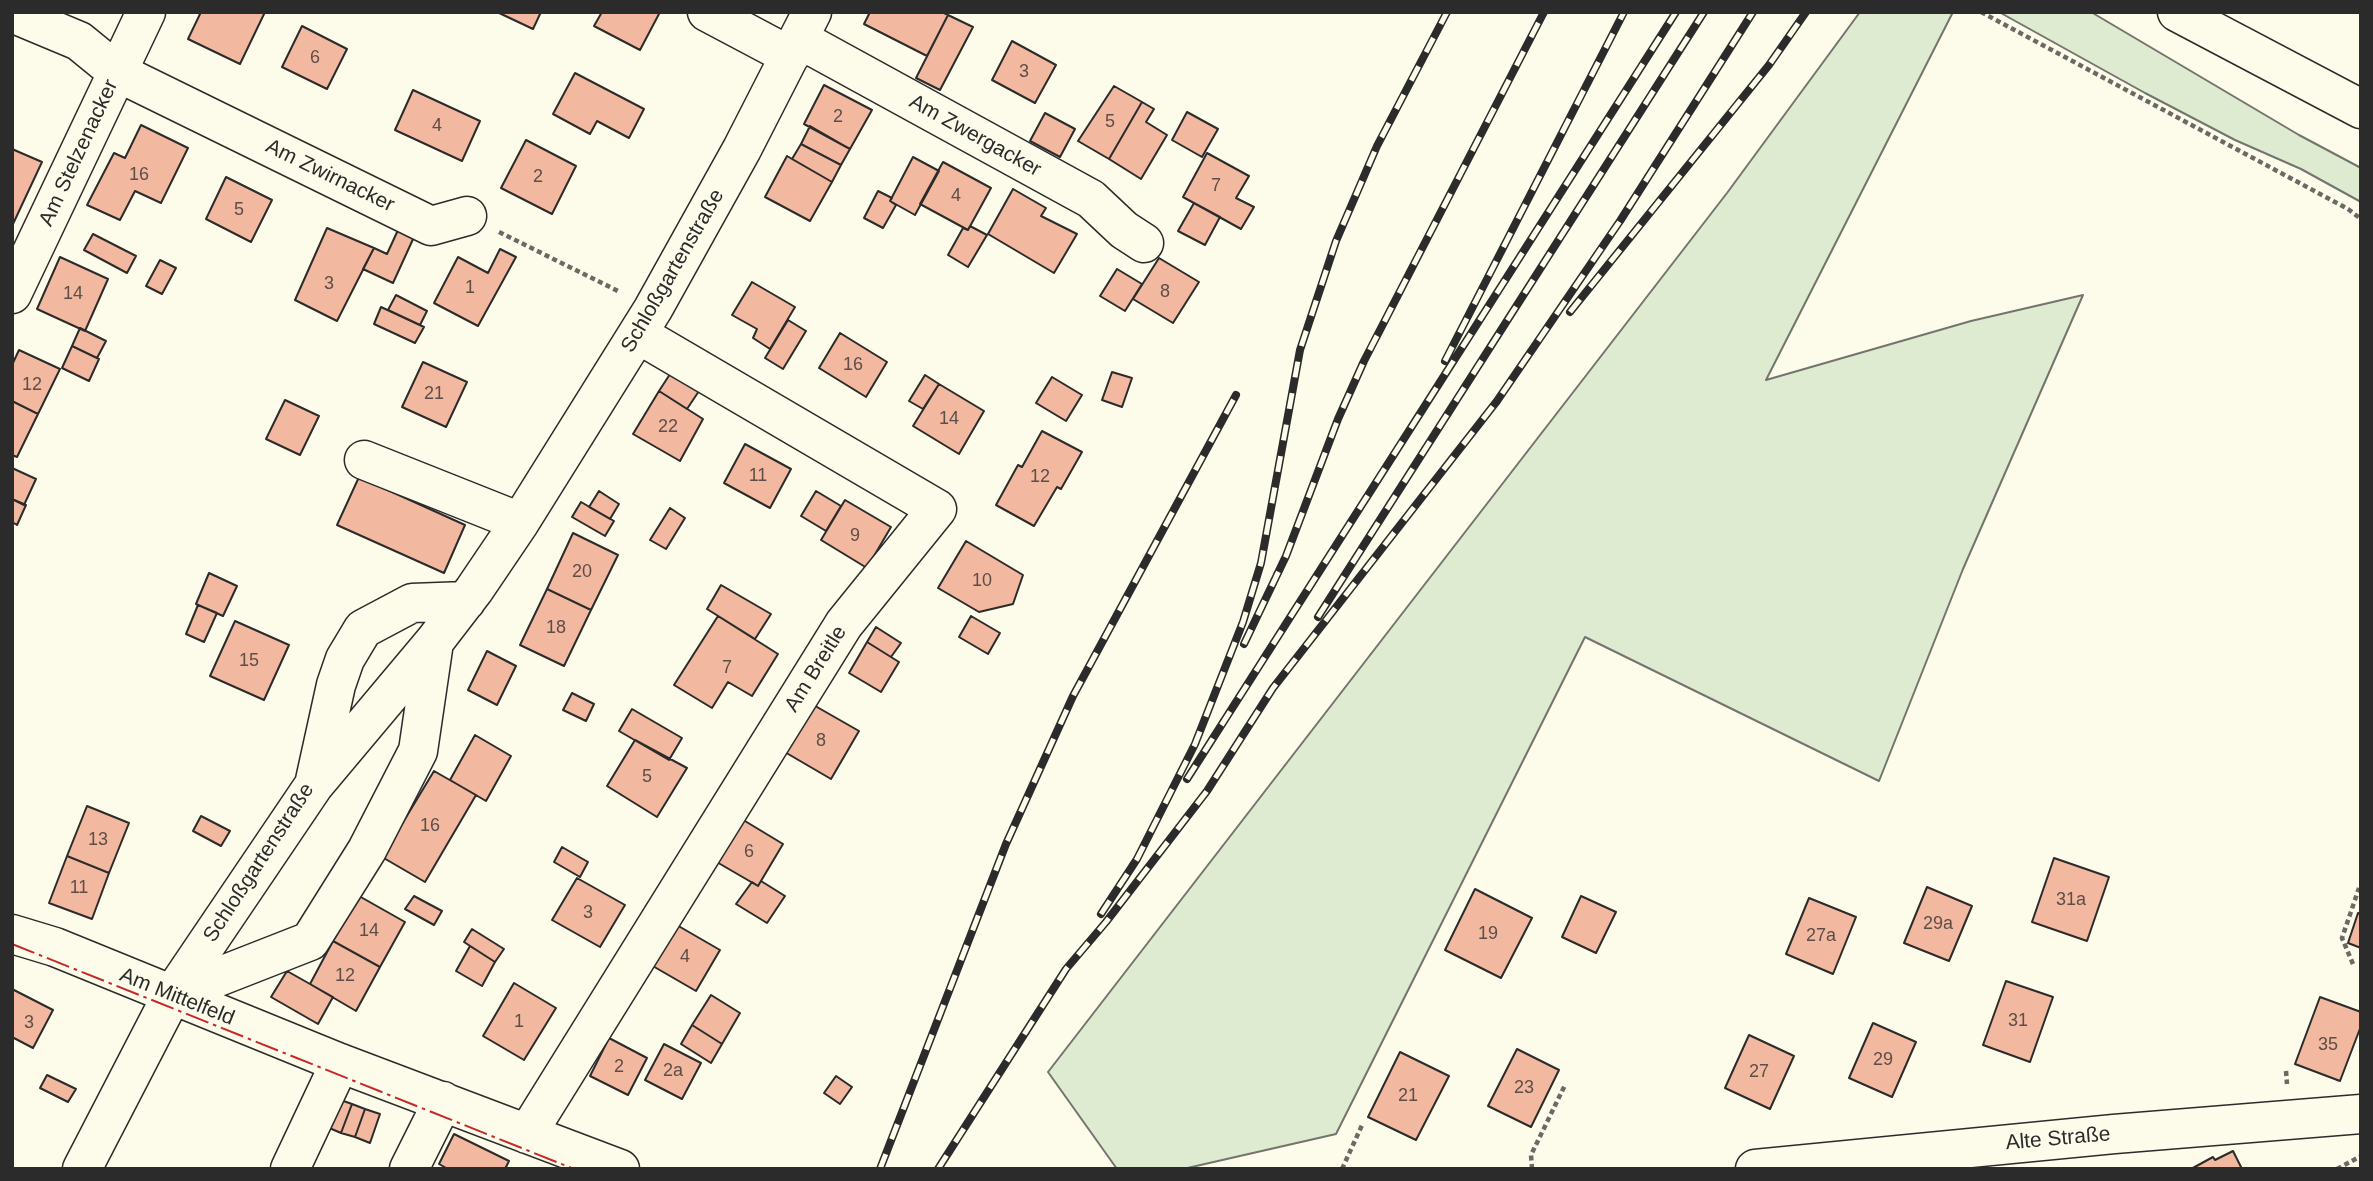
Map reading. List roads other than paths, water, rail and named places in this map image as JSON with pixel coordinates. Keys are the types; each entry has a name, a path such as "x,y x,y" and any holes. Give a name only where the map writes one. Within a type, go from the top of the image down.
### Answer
{"street":[{"name":"Am Stelzenacker","path":"12,294 146,12"},
{"name":"Am Zwergacker","path":"707,12 800,36 1091,199 1125,230 1144,243"},
{"path":"2177,12 2361,109"},
{"name":"Am Zwirnacker","path":"12,13 79,41 117,72 431,226 467,216"},
{"name":"Schloßgartenstraße","path":"172,995 310,941 367,850 418,751 434,642 520,523 645,321 742,149 800,36"},
{"name":"Am Breitle","path":"527,1134 844,624 937,509 645,321"},
{"path":"364,460 520,523"},
{"name":"Schloßgartenstraße","path":"82,1169 172,995 313,785 336,685 345,659 363,629 412,603 466,601"},
{"path":"313,785 434,642"},
{"name":"Am Mittelfeld","path":"12,934 55,947 340,1063 620,1169"},
{"path":"290,1169 340,1063"},
{"path":"409,1169 443,1101"},
{"name":"Alte Straße","path":"1755,1169 2114,1134 2361,1114"}],"railway":[{"path":"1101,914 1137,859 1195,744 1243,622 1261,563 1300,350 1336,241 1377,146 1447,12"},
{"path":"1244,644 1286,556 1338,419 1364,361 1544,12"},
{"path":"1445,361 1624,12"},
{"path":"1187,779 1676,12"},
{"path":"1318,617 1704,12"},
{"path":"938,1169 1066,969 1106,922 1207,791 1273,688 1497,401 1620,221 1753,12"},
{"path":"1570,312 1769,65 1806,12"},
{"path":"880,1169 1006,844 1073,696 1236,395"}]}
